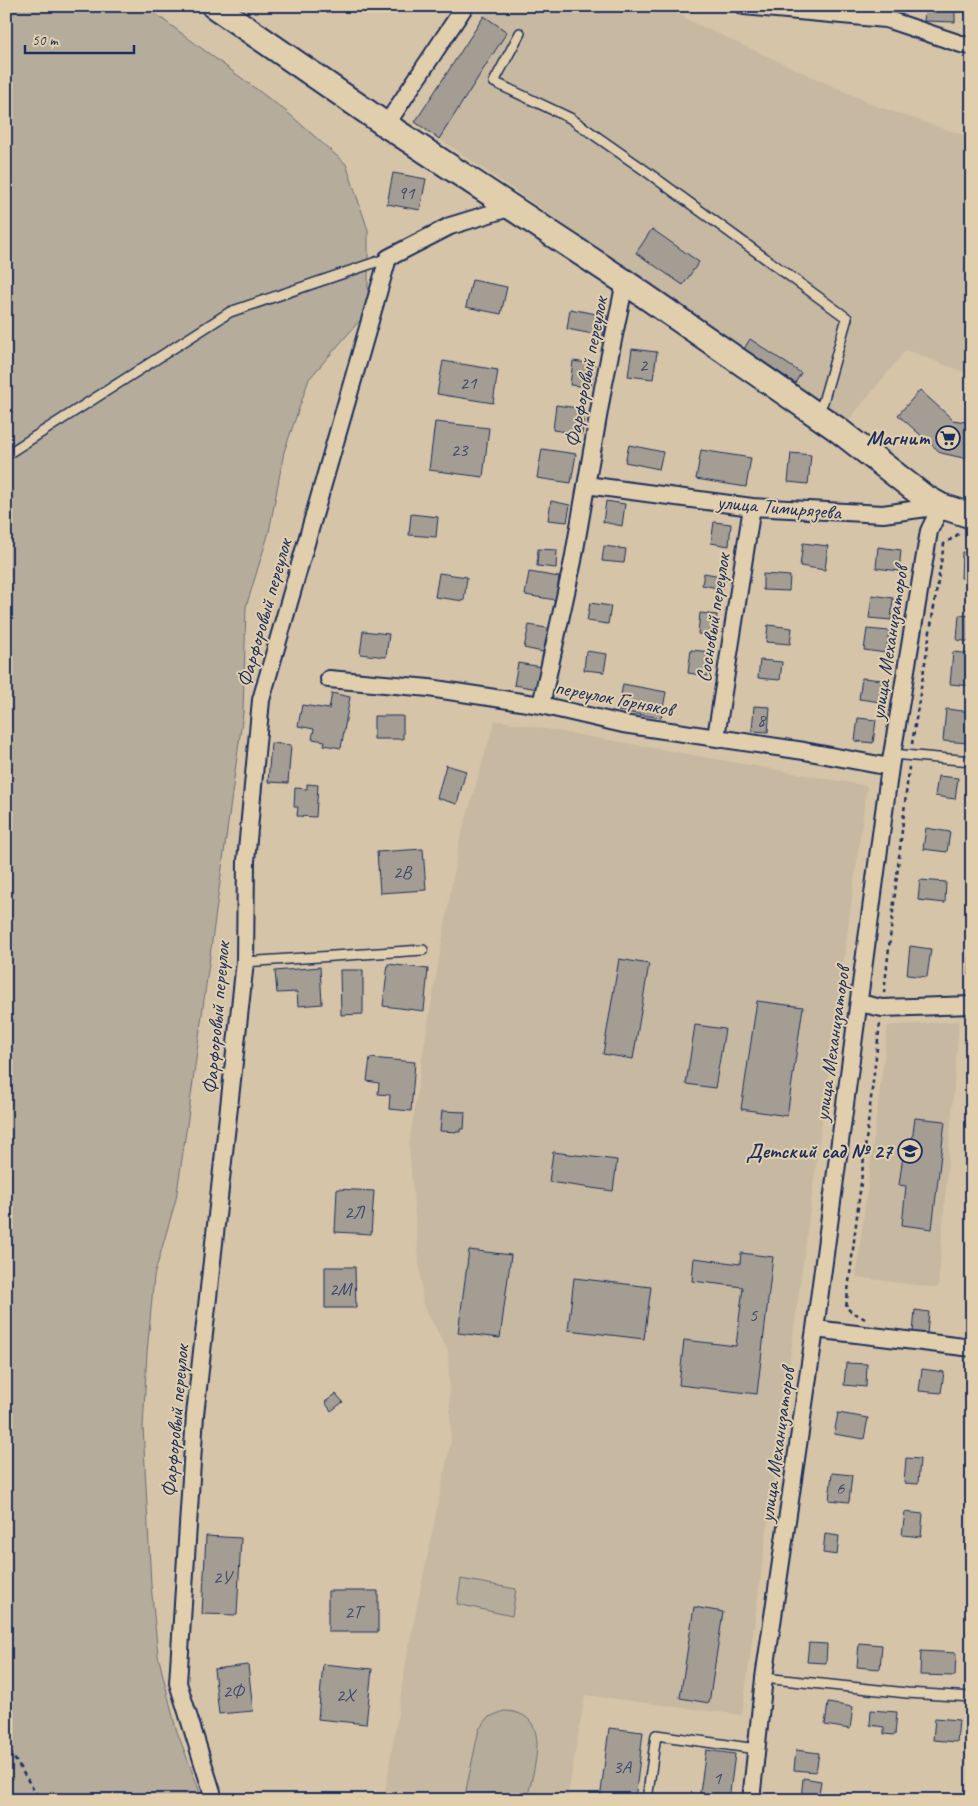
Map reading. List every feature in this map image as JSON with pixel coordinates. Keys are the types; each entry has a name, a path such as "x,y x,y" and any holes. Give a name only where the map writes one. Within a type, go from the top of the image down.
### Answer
{"street":[{"path":"386,125 464,6"},
{"path":"744,6 886,19 972,46"},
{"path":"219,8 386,125 625,282 816,414 923,496 941,506"},
{"path":"388,258 450,226 512,208"},
{"name":"Фарфоровый переулок","path":"212,1792 178,1683 195,1416 245,962 246,861 261,700 388,258"},
{"name":"Фарфоровый переулок","path":"541,705 573,561 603,388 625,282"},
{"name":"улица Тимирязева","path":"586,485 752,506 884,514 941,506 968,522"},
{"name":"Сосновый переулок","path":"716,737 752,506"},
{"name":"улица Механизаторов","path":"751,1800 764,1678 816,1329 891,761 929,531 941,506"},
{"name":"переулок Горняков","path":"330,679 429,688 541,705 623,724 804,751 891,761"},
{"path":"859,1003 882,1008 972,1005"},
{"path":"816,1329 972,1348"}],"lane":[{"path":"520,33 494,82 570,118 847,318 823,402 816,414"},
{"path":"6,455 230,312 388,258"},
{"path":"891,761 910,756 972,761"},
{"path":"245,962 423,950"},
{"path":"764,1678 907,1693 972,1697"},
{"path":"647,1800 656,1734 757,1748"}],"path":[{"path":"869,1322 846,1308 910,756 944,544 968,522"},
{"path":"6,1744 40,1800"}],"shaded area":[{"path":"6,6 145,6 287,112 346,164 368,230 368,311 309,379 284,452 269,532 246,607 243,713 187,1125 176,1199 154,1276 143,1427 151,1585 158,1655 176,1729 203,1800 6,1800"},
{"path":"491,6 664,6 696,24 879,107 972,138 972,375 906,350 848,421 415,122"},
{"path":"495,720 867,786 742,1715 585,1695 567,1800 384,1800 408,1650 451,1441 448,1351 423,1305 409,1146 459,843"},
{"name":"Детский сад № 27","path":"959,1021 938,1288 856,1277 888,1026"},
{"path":"461,1579 516,1589 512,1616 457,1604"},
{"path":"504,1711 520,1714 530,1721 535,1731 537,1744 536,1758 527,1800 464,1800 479,1729 489,1717"}],"building":[{"path":"870,6 898,6 898,12 870,11"},
{"path":"925,6 955,6 955,22 924,21"},
{"path":"484,16 507,32 439,139 415,122"},
{"path":"393,173 426,179 420,210 387,204"},
{"path":"652,229 699,262 683,285 636,253"},
{"path":"472,280 507,287 501,314 466,307"},
{"path":"570,309 607,316 603,336 567,329"},
{"path":"750,339 801,373 795,383 744,349"},
{"path":"632,349 657,352 653,379 628,376"},
{"path":"443,361 498,370 493,403 437,394"},
{"path":"573,361 594,364 591,387 570,385"},
{"name":"Магнит","path":"920,390 953,420 972,423 972,460 941,453 898,415"},
{"path":"556,405 585,409 582,434 553,430"},
{"path":"435,422 489,428 483,477 429,470"},
{"path":"629,445 663,452 659,469 625,462"},
{"path":"542,449 576,454 571,483 537,478"},
{"path":"701,450 751,458 746,487 696,479"},
{"path":"791,453 811,455 808,484 788,482"},
{"path":"551,501 570,505 567,522 548,520"},
{"path":"606,501 625,504 622,526 603,522"},
{"path":"411,514 438,517 436,537 409,535"},
{"path":"714,522 731,524 729,546 711,543"},
{"path":"803,543 828,546 825,570 800,566"},
{"path":"604,546 626,549 624,563 602,561"},
{"path":"878,547 901,550 899,571 876,568"},
{"path":"538,549 557,550 556,568 537,566"},
{"path":"962,552 972,553 972,579 961,578"},
{"path":"529,572 559,577 556,600 525,595"},
{"path":"439,573 467,577 464,601 435,597"},
{"path":"704,573 726,577 723,589 702,585"},
{"path":"763,574 790,576 789,591 763,590"},
{"path":"872,595 893,598 891,620 869,618"},
{"path":"590,603 611,606 608,624 587,621"},
{"path":"700,613 717,615 714,636 698,634"},
{"path":"959,615 972,616 972,642 957,640"},
{"path":"529,625 552,629 547,653 524,648"},
{"path":"768,625 792,628 790,644 766,642"},
{"path":"867,629 889,631 886,653 864,650"},
{"path":"363,631 389,634 386,657 360,654"},
{"path":"691,650 711,652 708,676 688,673"},
{"path":"586,651 607,654 604,672 584,670"},
{"path":"953,652 972,654 972,686 950,684"},
{"path":"760,660 782,662 780,680 758,678"},
{"path":"518,663 542,667 538,689 514,685"},
{"path":"862,678 883,680 881,702 859,699"},
{"path":"623,684 666,692 661,718 618,711"},
{"path":"332,693 350,697 341,748 324,745 325,741 312,739 314,729 298,726 302,705 329,709"},
{"path":"754,706 770,707 768,732 752,731"},
{"path":"946,709 971,712 968,743 943,741"},
{"path":"374,716 403,716 403,739 374,739"},
{"path":"858,718 876,720 873,743 855,741"},
{"path":"271,743 291,745 288,783 268,782"},
{"path":"446,765 466,771 457,804 437,798"},
{"path":"938,776 958,778 955,799 935,796"},
{"path":"307,784 318,785 316,817 297,816 298,807 294,807 295,788 307,789"},
{"path":"926,828 950,832 947,852 923,849"},
{"path":"423,849 426,890 380,893 377,852"},
{"path":"920,880 946,882 945,903 918,900"},
{"path":"910,946 931,949 927,977 907,975"},
{"path":"970,955 972,955 972,975 969,975"},
{"path":"619,959 649,964 633,1059 603,1054"},
{"path":"388,964 428,969 424,1011 383,1006"},
{"path":"320,967 322,1004 298,1006 297,992 277,993 275,971"},
{"path":"340,970 363,970 363,1014 341,1015"},
{"path":"757,1001 803,1007 787,1116 741,1109"},
{"path":"695,1025 725,1029 715,1088 686,1084"},
{"path":"370,1058 415,1062 411,1111 389,1109 390,1095 378,1094 379,1083 367,1081"},
{"path":"442,1111 465,1112 464,1129 460,1129 460,1132 440,1131"},
{"path":"915,1118 945,1121 932,1229 902,1225 906,1186 899,1185 903,1156 910,1157"},
{"path":"553,1152 617,1160 613,1191 549,1182"},
{"path":"337,1189 374,1191 371,1234 335,1232"},
{"path":"469,1250 511,1255 500,1338 458,1333"},
{"path":"741,1253 773,1257 757,1394 679,1385 684,1340 736,1346 743,1287 692,1281 694,1258 740,1264"},
{"path":"325,1267 355,1267 356,1308 325,1308"},
{"path":"574,1278 651,1287 644,1339 568,1330"},
{"path":"915,1310 929,1312 927,1334 913,1333"},
{"path":"846,1363 867,1364 866,1387 844,1385"},
{"path":"922,1369 944,1372 941,1393 919,1391"},
{"path":"336,1394 343,1402 331,1411 325,1402"},
{"path":"838,1413 868,1418 864,1439 834,1434"},
{"path":"906,1458 920,1459 918,1484 904,1483"},
{"path":"832,1473 852,1475 849,1502 829,1500"},
{"path":"905,1512 923,1514 921,1537 902,1535"},
{"path":"825,1534 839,1536 837,1555 823,1553"},
{"path":"206,1536 241,1538 237,1615 202,1614"},
{"path":"328,1591 378,1591 378,1632 328,1632"},
{"path":"694,1607 723,1612 709,1703 680,1698"},
{"path":"809,1643 827,1644 826,1663 807,1662"},
{"path":"859,1643 882,1645 880,1669 857,1667"},
{"path":"921,1651 956,1653 955,1676 920,1675"},
{"path":"323,1664 372,1669 366,1724 318,1719"},
{"path":"248,1665 253,1711 219,1714 214,1669"},
{"path":"828,1703 853,1707 850,1729 825,1725"},
{"path":"871,1710 897,1712 895,1735 884,1734 884,1727 870,1725"},
{"path":"935,1718 959,1720 957,1742 933,1740"},
{"path":"609,1728 643,1732 635,1800 600,1800"},
{"path":"706,1750 735,1754 729,1800 699,1800"},
{"path":"796,1750 819,1753 816,1772 794,1770"},
{"path":"803,1778 821,1781 818,1800 801,1800"}],"place":[{"name":"Магнит","path":"948,438"},
{"name":"Детский сад № 27","path":"910,1151"}]}
